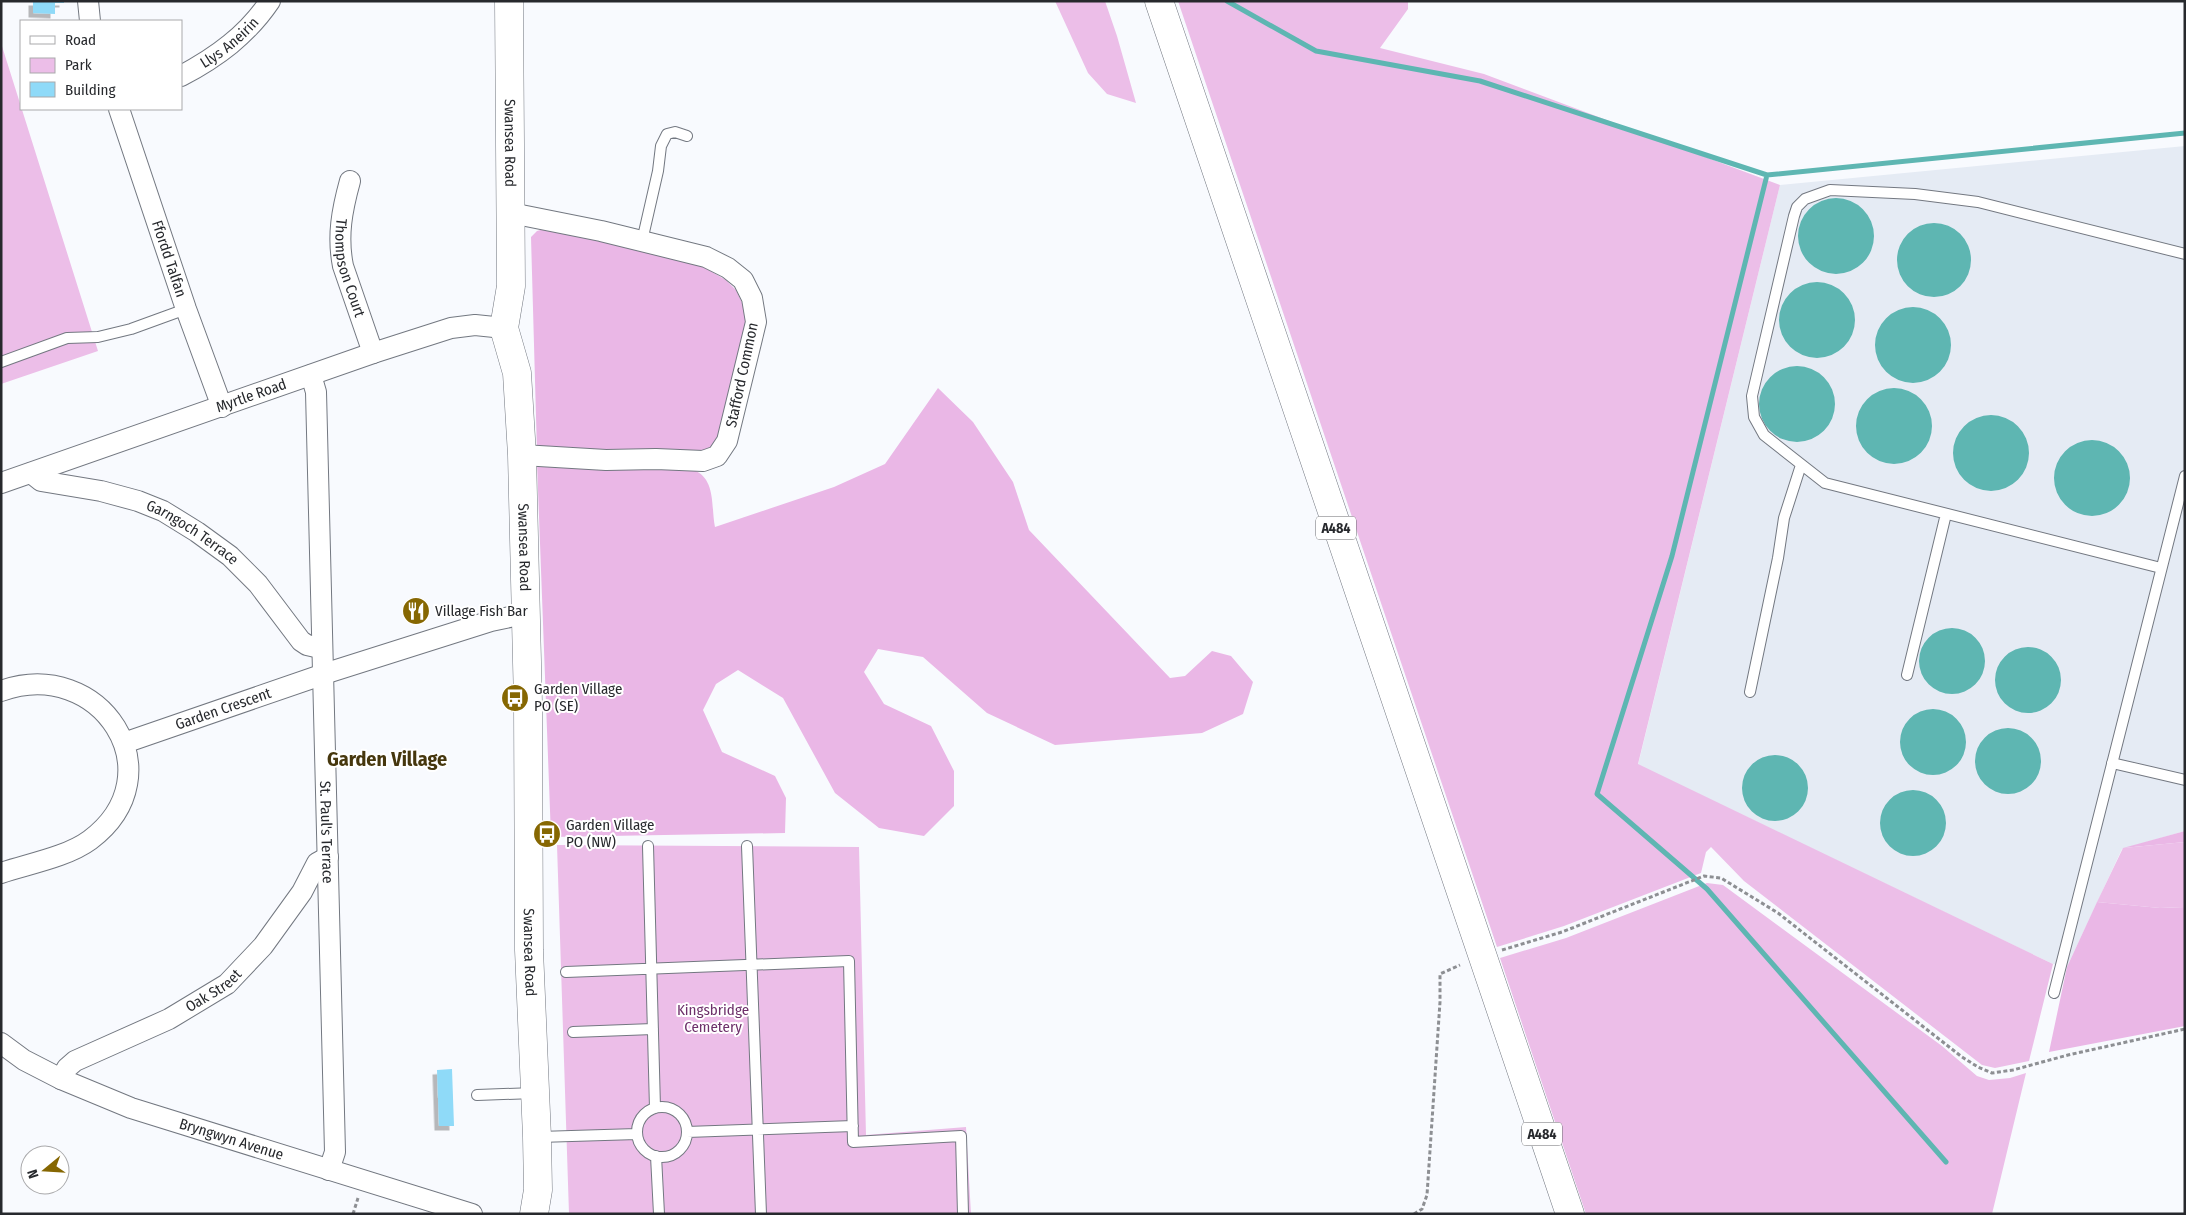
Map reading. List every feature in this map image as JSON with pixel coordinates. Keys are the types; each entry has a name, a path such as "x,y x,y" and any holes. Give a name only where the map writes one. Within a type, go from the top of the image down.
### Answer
{"main road":[{"name":"Swansea Road","path":"509,1 511,286 504,328 517,373 522,455 524,614 528,703 529,950 538,1137 538,1190 534,1214"},
{"name":"A484","path":"1159,1 1570,1214"}],"street":[{"path":"88,1 90,20"},
{"name":"Llys Aneirin","path":"182,75 216,56 239,38 270,1"},
{"name":"Ffordd Talfan","path":"120,110 186,309 222,407"},
{"name":"Thompson Court","path":"350,181 342,211 340,251 346,275 373,353"},
{"name":"Stafford Common","path":"511,214 602,230 706,257 728,268 743,280 752,298 756,322 727,441 717,456 703,461 656,459 606,460 522,455"},
{"name":"Myrtle Road","path":"1,483 373,353 461,326 504,328"},
{"name":"St. Paul's Terrace","path":"310,375 316,392 320,648 328,857 335,1152 329,1170"},
{"name":"Garngoch Terrace","path":"31,472 41,481 101,491 138,501 163,511 230,556 258,584 301,640 307,645 320,648"},
{"name":"Garden Crescent","path":"124,743 321,675 491,621 524,614"},
{"path":"1,691 46,685 70,689 83,695 106,712 119,731 124,743 128,764 126,789 118,809 101,831 81,846 1,873"},
{"name":"Oak Street","path":"61,1078 67,1068 75,1061 169,1019 227,984 263,946 302,892 317,863 328,857"},
{"name":"Bryngwyn Avenue","path":"1,1043 24,1060 131,1108 472,1214"}],"lane":[{"path":"642,241 662,146 667,134 675,132 687,136"},
{"path":"2161,568 1825,482 1764,435 1754,417 1752,396 1794,216 1797,207 1812,195 1841,189 1915,194 1978,202 2185,254"},
{"path":"1,362 67,338 98,337 186,309"},
{"path":"1750,692 1778,558 1784,518 1801,465"},
{"path":"2054,993 2185,476"},
{"path":"1906,674 1946,514"},
{"path":"2112,763 2185,780"},
{"path":"648,846 654,1108"},
{"path":"747,846 761,1214"},
{"path":"566,972 849,961 854,1142 961,1136 963,1214"},
{"path":"573,1032 653,1029"},
{"path":"477,1095 536,1093"},
{"path":"654,1108 670,1108 678,1112 684,1119 687,1132 681,1149 665,1157 656,1156 644,1148 638,1134 640,1120 654,1108"},
{"path":"687,1132 853,1126"},
{"path":"538,1137 638,1134"},
{"path":"656,1156 658,1214"}],"path":[{"path":"1502,950 1562,932 1704,876 1721,878 1778,913 1962,1057 1992,1073 2014,1070 2077,1053 2185,1029"},
{"path":"1414,1214 1422,1209 1427,1195 1440,1002 1440,974 1460,965"}],"shaded area":[{"path":"2185,146 2185,831 2122,849 2067,967 2053,964 1638,765 1780,185"},
{"path":"547,228 698,264 726,280 736,290 745,309 745,328 718,435 711,448 701,456 537,452 531,237 537,231"},
{"path":"938,388 973,422 1013,482 1029,530 1170,678 1185,676 1212,651 1231,656 1253,682 1243,714 1202,733 1055,745 987,713 923,657 878,649 864,672 884,704 931,726 954,771 954,806 924,836 879,828 835,793 783,698 738,670 716,684 703,710 722,752 775,776 786,798 785,833 551,837 537,463 696,471 707,481 710,488 715,527 834,487 885,464"},
{"path":"2185,831 2185,842 2123,848"},
{"path":"2097,902 2160,908 2185,907 2185,1026 2049,1052 2067,967"}],"green space":[{"path":"1055,1 1105,1 1136,103 1107,94 1088,73"},
{"path":"1178,1 1408,1 1408,9 1380,48 1484,74 1780,185 1638,764 2053,964 2029,1061 1995,1068 1982,1065 1744,881 1711,847 1706,852 1701,873 1564,926 1497,947"},
{"path":"1,43 20,103 20,110 22,110 98,351 1,384"},
{"path":"2185,842 2185,907 2160,908 2097,902 2123,848"},
{"name":"Kingsbridge Cemetery","path":"557,845 859,847 866,1135 966,1127 971,1214 569,1214"},
{"path":"1707,883 1723,885 1942,1046 1977,1076 1989,1080 2010,1078 2026,1073 1992,1214 1586,1214 1500,958 1566,938"}],"water":[{"path":"1836,198 1850,201 1863,209 1871,222 1874,236 1871,250 1863,263 1850,271 1836,274 1822,271 1809,263 1801,250 1798,236 1801,222 1809,209 1822,201"},
{"path":"1941,223 1961,233 1969,246 1971,260 1969,274 1961,287 1948,295 1927,297 1907,287 1899,274 1897,253 1907,233 1920,225"},
{"path":"1817,282 1831,285 1844,293 1852,306 1855,320 1852,334 1844,347 1831,355 1817,358 1803,355 1790,347 1782,334 1779,320 1782,306 1790,293 1803,285"},
{"path":"1913,307 1927,310 1940,318 1948,331 1951,345 1948,359 1940,372 1927,380 1913,383 1899,380 1886,372 1878,359 1875,345 1878,331 1886,318 1899,310"},
{"path":"1797,366 1811,369 1824,377 1832,390 1835,404 1832,418 1824,431 1811,439 1797,442 1783,439 1770,431 1762,418 1759,404 1762,390 1770,377 1783,369"},
{"path":"1894,388 1908,391 1921,399 1929,412 1932,426 1929,440 1921,453 1908,461 1894,464 1880,461 1867,453 1859,440 1856,426 1859,412 1867,399 1880,391"},
{"path":"1991,415 2005,418 2018,426 2026,439 2029,453 2026,467 2018,480 2005,488 1991,491 1977,488 1964,480 1956,467 1953,453 1956,439 1964,426 1977,418"},
{"path":"2092,440 2106,443 2119,451 2127,464 2130,478 2127,492 2119,505 2106,513 2092,516 2078,513 2065,505 2057,492 2054,478 2057,464 2065,451 2078,443"},
{"path":"1952,628 1964,631 1975,638 1982,649 1985,661 1982,673 1975,684 1964,691 1952,694 1940,691 1929,684 1922,673 1919,661 1922,649 1929,638 1940,631"},
{"path":"2028,647 2040,650 2051,657 2058,668 2061,680 2058,692 2051,703 2040,710 2028,713 2016,710 2005,703 1998,692 1995,680 1998,668 2005,657 2016,650"},
{"path":"1933,709 1945,712 1956,719 1963,730 1966,742 1963,754 1956,765 1945,772 1933,775 1921,772 1910,765 1903,754 1900,742 1903,730 1910,719 1921,712"},
{"path":"2008,728 2020,731 2031,738 2038,749 2041,761 2038,773 2031,784 2020,791 2008,794 1996,791 1985,784 1978,773 1975,761 1978,749 1985,738 1996,731"},
{"path":"1775,755 1787,758 1798,765 1805,776 1808,788 1805,800 1798,811 1787,818 1775,821 1763,818 1752,811 1745,800 1742,788 1745,776 1752,765 1763,758"},
{"path":"1913,790 1925,793 1936,800 1943,811 1946,823 1943,835 1936,846 1925,853 1913,856 1901,853 1890,846 1883,835 1880,823 1883,811 1890,800 1901,793"}],"building":[{"path":"33,1 64,1 64,3 55,3 55,14 33,13"},
{"path":"452,1069 454,1126 439,1126 437,1070"}],"waterway":[{"path":"1227,1 1316,51 1480,81 1767,175 2185,133"},
{"path":"1767,175 1672,556 1597,794 1707,889 1946,1162"}],"place":[{"name":"Village Fish Bar","path":"416,611"},
{"name":"Garden Village PO (SE)","path":"515,698"},
{"name":"Garden Village PO (NW)","path":"547,834"}],"district":[{"name":"Garden Village","path":"387,759"}]}
